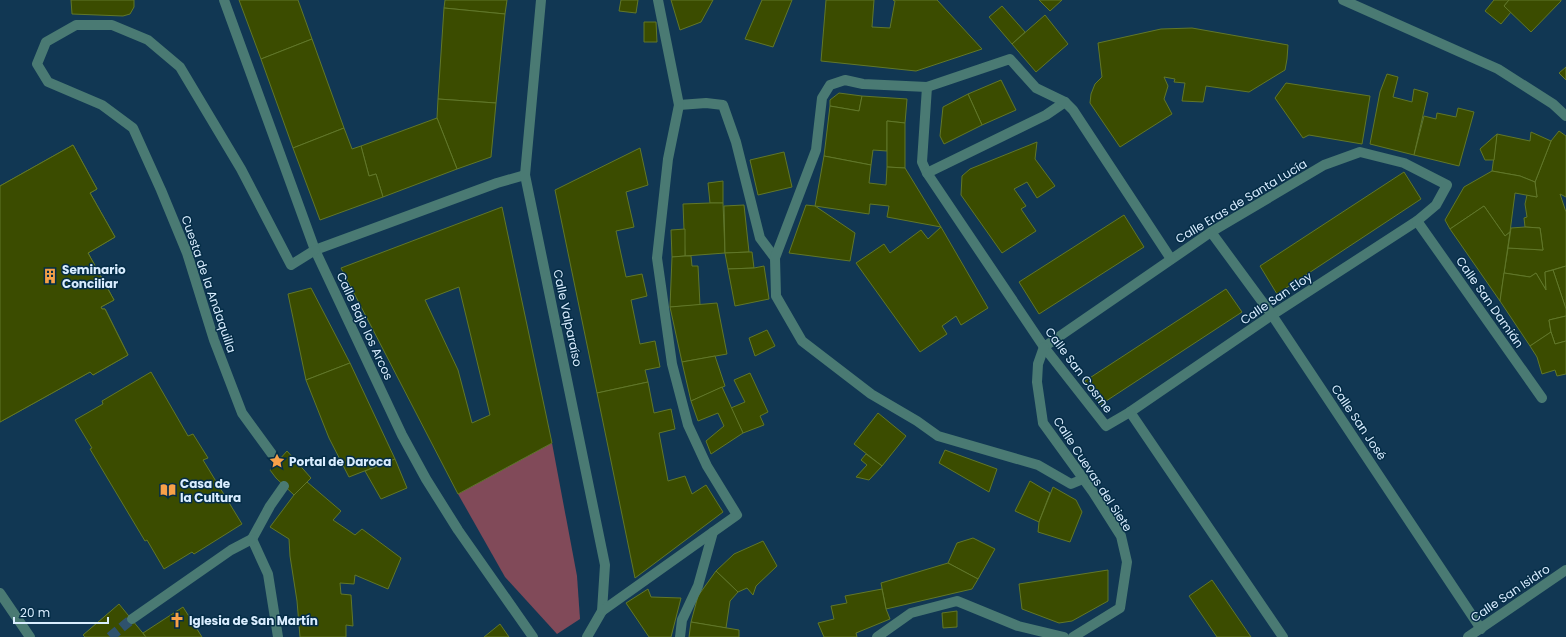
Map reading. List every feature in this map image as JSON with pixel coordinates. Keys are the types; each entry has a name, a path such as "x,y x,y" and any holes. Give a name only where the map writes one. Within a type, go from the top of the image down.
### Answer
{"street":[{"name":"Calle Bajo los Arcos","path":"224,0 315,250 402,435 426,479 458,530 533,637"},
{"name":"Calle Valparaíso","path":"541,0 525,175 605,565 602,611 587,637"},
{"path":"602,611 737,515 706,466 688,425 672,364 657,258 668,160 679,105 658,0"},
{"path":"1343,0 1498,69 1553,104 1566,116"},
{"name":"Cuesta de la Andaquilla","path":"277,461 242,413 214,340 187,253 133,128 102,105 48,82 37,64 46,42 76,25 112,25 148,40 180,67 241,169 290,265 315,250"},
{"path":"1083,479 1071,484 1038,465 938,436 917,421 871,394 802,341 776,296 775,258 816,150 822,98 830,85 845,80 863,84 927,88 1010,59 1036,88 1065,102 1073,110 1171,259"},
{"name":"Calle San Cosme","path":"927,88 922,162 927,173 1044,347 1106,426 1130,412 1284,637"},
{"path":"927,173 1046,115 1065,102"},
{"path":"679,105 706,103 722,105 736,142 760,238 775,258"},
{"name":"Calle Eras de Santa Lucía","path":"1044,347 1211,232 1324,165 1360,152 1404,163 1447,185 1436,205"},
{"path":"315,250 496,183 525,175"},
{"name":"Calle San Eloy","path":"1130,412 1272,315 1417,221 1436,205"},
{"name":"Calle San Damián","path":"1417,221 1542,398"},
{"name":"Calle San José","path":"1211,232 1272,315 1481,629"},
{"name":"Calle Cuevas del Siete","path":"1044,347 1038,364 1037,382 1043,423 1121,536 1127,562 1120,608 1073,637"},
{"path":"132,619 231,550 252,539 270,506 284,486"},
{"path":"680,637 682,620 698,586 713,532"},
{"path":"252,539 268,574 278,637"},
{"name":"Calle San Isidro","path":"1468,637 1566,570"},
{"path":"0,593 30,637"},
{"path":"877,637 911,613 957,601 1018,626 1064,637"}],"shaded area":[{"path":"552,443 577,576 580,619 557,634 505,577 458,494"}],"building":[{"path":"71,0 134,0 134,7 130,14 123,16 72,14"},
{"path":"239,0 298,0 312,39 261,59"},
{"path":"445,0 507,0 505,14 444,8"},
{"path":"621,0 638,0 636,13 619,11"},
{"path":"671,0 713,0 701,22 680,30"},
{"path":"762,0 792,0 773,47 745,39"},
{"path":"826,0 874,0 872,27 890,28 895,1 893,0 937,0 982,49 916,71 821,61"},
{"path":"1039,0 1062,0 1050,11"},
{"path":"1494,0 1509,0 1504,6 1511,12 1501,24 1485,11"},
{"path":"1509,0 1561,1 1531,32 1504,6"},
{"path":"1002,6 1025,32 1012,44 989,17"},
{"path":"444,8 505,14 496,103 438,99"},
{"path":"1045,15 1068,44 1036,72 1012,44"},
{"path":"644,22 656,22 657,42 644,42"},
{"path":"1192,28 1288,45 1285,70 1249,92 1206,86 1203,102 1182,101 1185,83 1174,82 1175,79 1164,77 1168,86 1164,99 1172,114 1120,147 1090,103 1091,94 1095,84 1102,77 1098,43 1161,29"},
{"path":"312,39 344,128 293,148 261,59"},
{"path":"1566,67 1566,80 1559,73"},
{"path":"1387,74 1398,77 1393,97 1412,102 1414,89 1428,93 1414,155 1370,144 1380,92"},
{"path":"1001,80 1016,110 982,125 968,94"},
{"path":"1286,83 1370,96 1362,144 1309,135 1303,138 1275,98"},
{"path":"839,93 862,96 859,111 830,106 830,100"},
{"path":"968,94 982,125 944,144 940,136 943,107"},
{"path":"862,96 907,99 905,123 887,121 887,151 873,150 871,165 824,156 830,106 859,111"},
{"path":"438,99 496,103 491,157 457,169 437,118"},
{"path":"1458,108 1474,112 1459,166 1414,155 1424,116 1436,119 1437,113 1456,117"},
{"path":"437,118 457,169 383,197 376,174 369,176 361,146"},
{"path":"887,121 905,123 905,168 887,167"},
{"path":"344,128 352,149 361,146 369,176 376,174 383,197 320,220 293,148"},
{"path":"1559,131 1566,136 1566,197 1560,194 1566,212 1566,266 1545,272 1546,290 1536,273 1530,277 1504,273 1508,248 1543,250 1540,228 1525,227 1524,218 1527,217 1525,204 1527,195 1537,197 1535,182 1551,141"},
{"path":"1531,132 1551,141 1535,182 1520,176 1492,171 1497,134 1530,141"},
{"path":"1497,134 1494,160 1485,160 1480,149"},
{"path":"1037,142 1035,159 1055,186 1037,198 1027,182 1014,189 1026,206 1021,209 1036,231 1002,253 961,195 962,176 970,169"},
{"name":"Seminario Conciliar","path":"73,145 97,189 90,193 115,237 88,253 114,300 101,307 102,309 105,309 128,355 93,375 90,372 0,422 0,352 46,326 8,257 0,261 0,186"},
{"name":"Seminario Conciliar","path":"73,145 97,189 90,193 115,237 88,253 114,300 101,307 102,309 105,309 128,355 93,375 90,372 0,422 0,186"},
{"path":"640,148 648,185 626,192 634,227 616,231 626,277 642,274 647,296 631,300 640,344 655,341 660,367 645,370 648,382 597,393 555,190"},
{"path":"784,152 792,187 758,195 750,160"},
{"path":"824,156 871,165 869,183 886,185 887,167 905,168 941,227 887,217 889,206 870,204 869,214 815,206"},
{"path":"1492,171 1520,176 1535,182 1537,197 1515,193 1510,232 1505,236 1484,206 1450,229 1445,220 1464,187"},
{"path":"1404,172 1421,199 1277,294 1260,266"},
{"path":"723,181 723,203 710,203 708,183"},
{"path":"723,203 725,253 685,256 683,204"},
{"path":"744,205 749,252 725,253 724,206"},
{"path":"806,205 815,206 855,233 850,261 789,253"},
{"path":"1484,206 1505,236 1510,232 1500,301 1450,229"},
{"path":"502,207 552,443 458,494 341,268","holes":["459,287 490,415 472,423 458,370 425,300"]},
{"path":"1124,215 1144,247 1039,314 1019,282"},
{"path":"941,227 988,308 961,325 956,316 942,326 947,334 920,352 856,263 884,244 890,253 921,230 928,239"},
{"path":"1511,228 1540,228 1543,250 1508,248"},
{"path":"685,229 685,256 672,257 671,230"},
{"path":"752,252 754,268 728,269 725,253"},
{"path":"691,256 692,266 698,266 700,305 670,307 672,257"},
{"path":"764,266 769,299 735,306 728,269"},
{"path":"1566,266 1566,309 1553,270"},
{"path":"1553,270 1566,309 1566,316 1549,320 1551,332 1530,346 1500,301 1504,273 1530,277 1536,273 1546,290 1545,272"},
{"path":"311,288 350,363 306,380 288,294"},
{"path":"1226,289 1242,312 1100,405 1085,381"},
{"path":"717,303 727,354 682,362 670,307"},
{"path":"1566,316 1566,341 1555,344 1549,320"},
{"path":"767,330 775,346 755,356 749,338"},
{"path":"1551,332 1555,344 1566,341 1566,374 1557,376 1555,370 1542,374 1537,357 1530,346"},
{"path":"715,356 725,386 691,401 682,362"},
{"path":"350,363 395,459 349,477 329,438 306,380"},
{"name":"Casa de la Cultura","path":"151,372 188,436 193,434 208,458 203,460 242,524 194,554 192,552 164,569 147,540 145,541 90,449 92,448 75,420 103,404 102,401"},
{"path":"750,373 768,412 760,416 764,425 743,433 731,408 745,402 734,380"},
{"path":"648,382 654,413 671,409 675,429 659,433 668,481 685,476 692,494 706,485 723,512 635,578 597,393"},
{"path":"722,387 743,433 711,454 706,441 724,426 718,413 698,421 691,401"},
{"path":"878,413 906,436 882,466 854,444"},
{"path":"945,450 997,469 989,492 939,463"},
{"path":"287,451 311,478 294,495 276,478 270,470"},
{"path":"866,454 882,466 869,480 856,477 867,465 861,460"},
{"path":"395,459 407,488 381,499 365,471"},
{"path":"1030,481 1050,493 1039,522 1015,511"},
{"path":"307,482 341,511 333,520 355,535 362,529 401,558 388,589 355,575 354,584 340,583 341,594 351,595 353,626 346,625 346,637 300,637 289,539 270,527 294,495"},
{"path":"1053,487 1076,500 1082,512 1070,542 1038,532 1039,522"},
{"path":"973,538 995,549 978,579 948,563 957,543"},
{"path":"763,541 777,566 756,586 753,595 747,588 738,592 716,571 734,554"},
{"path":"948,563 978,579 972,589 886,609 881,583"},
{"path":"1108,570 1108,601 1072,621 1059,623 1022,609 1019,584"},
{"path":"716,571 738,592 730,601 726,628 691,622 698,596"},
{"path":"1212,580 1251,637 1217,637 1189,596"},
{"path":"648,589 651,597 681,598 671,637 649,637 626,603"},
{"path":"882,589 886,609 890,619 856,633 857,637 824,637 818,623 834,619 831,606 847,603 845,596"},
{"path":"119,604 146,637 85,637 83,635"},
{"name":"Iglesia de San Martín","path":"183,607 202,637 146,637 143,633"},
{"path":"957,611 957,627 943,628 942,613"},
{"path":"691,622 739,630 739,637 689,637"},
{"path":"500,624 509,637 484,637"}],"tunnel":[{"path":"110,637 132,619"}],"place":[{"name":"Seminario Conciliar","path":"50,276"},
{"name":"Portal de Daroca","path":"277,461"},
{"name":"Casa de la Cultura","path":"168,490"},
{"name":"Iglesia de San Martín","path":"177,620"}]}
